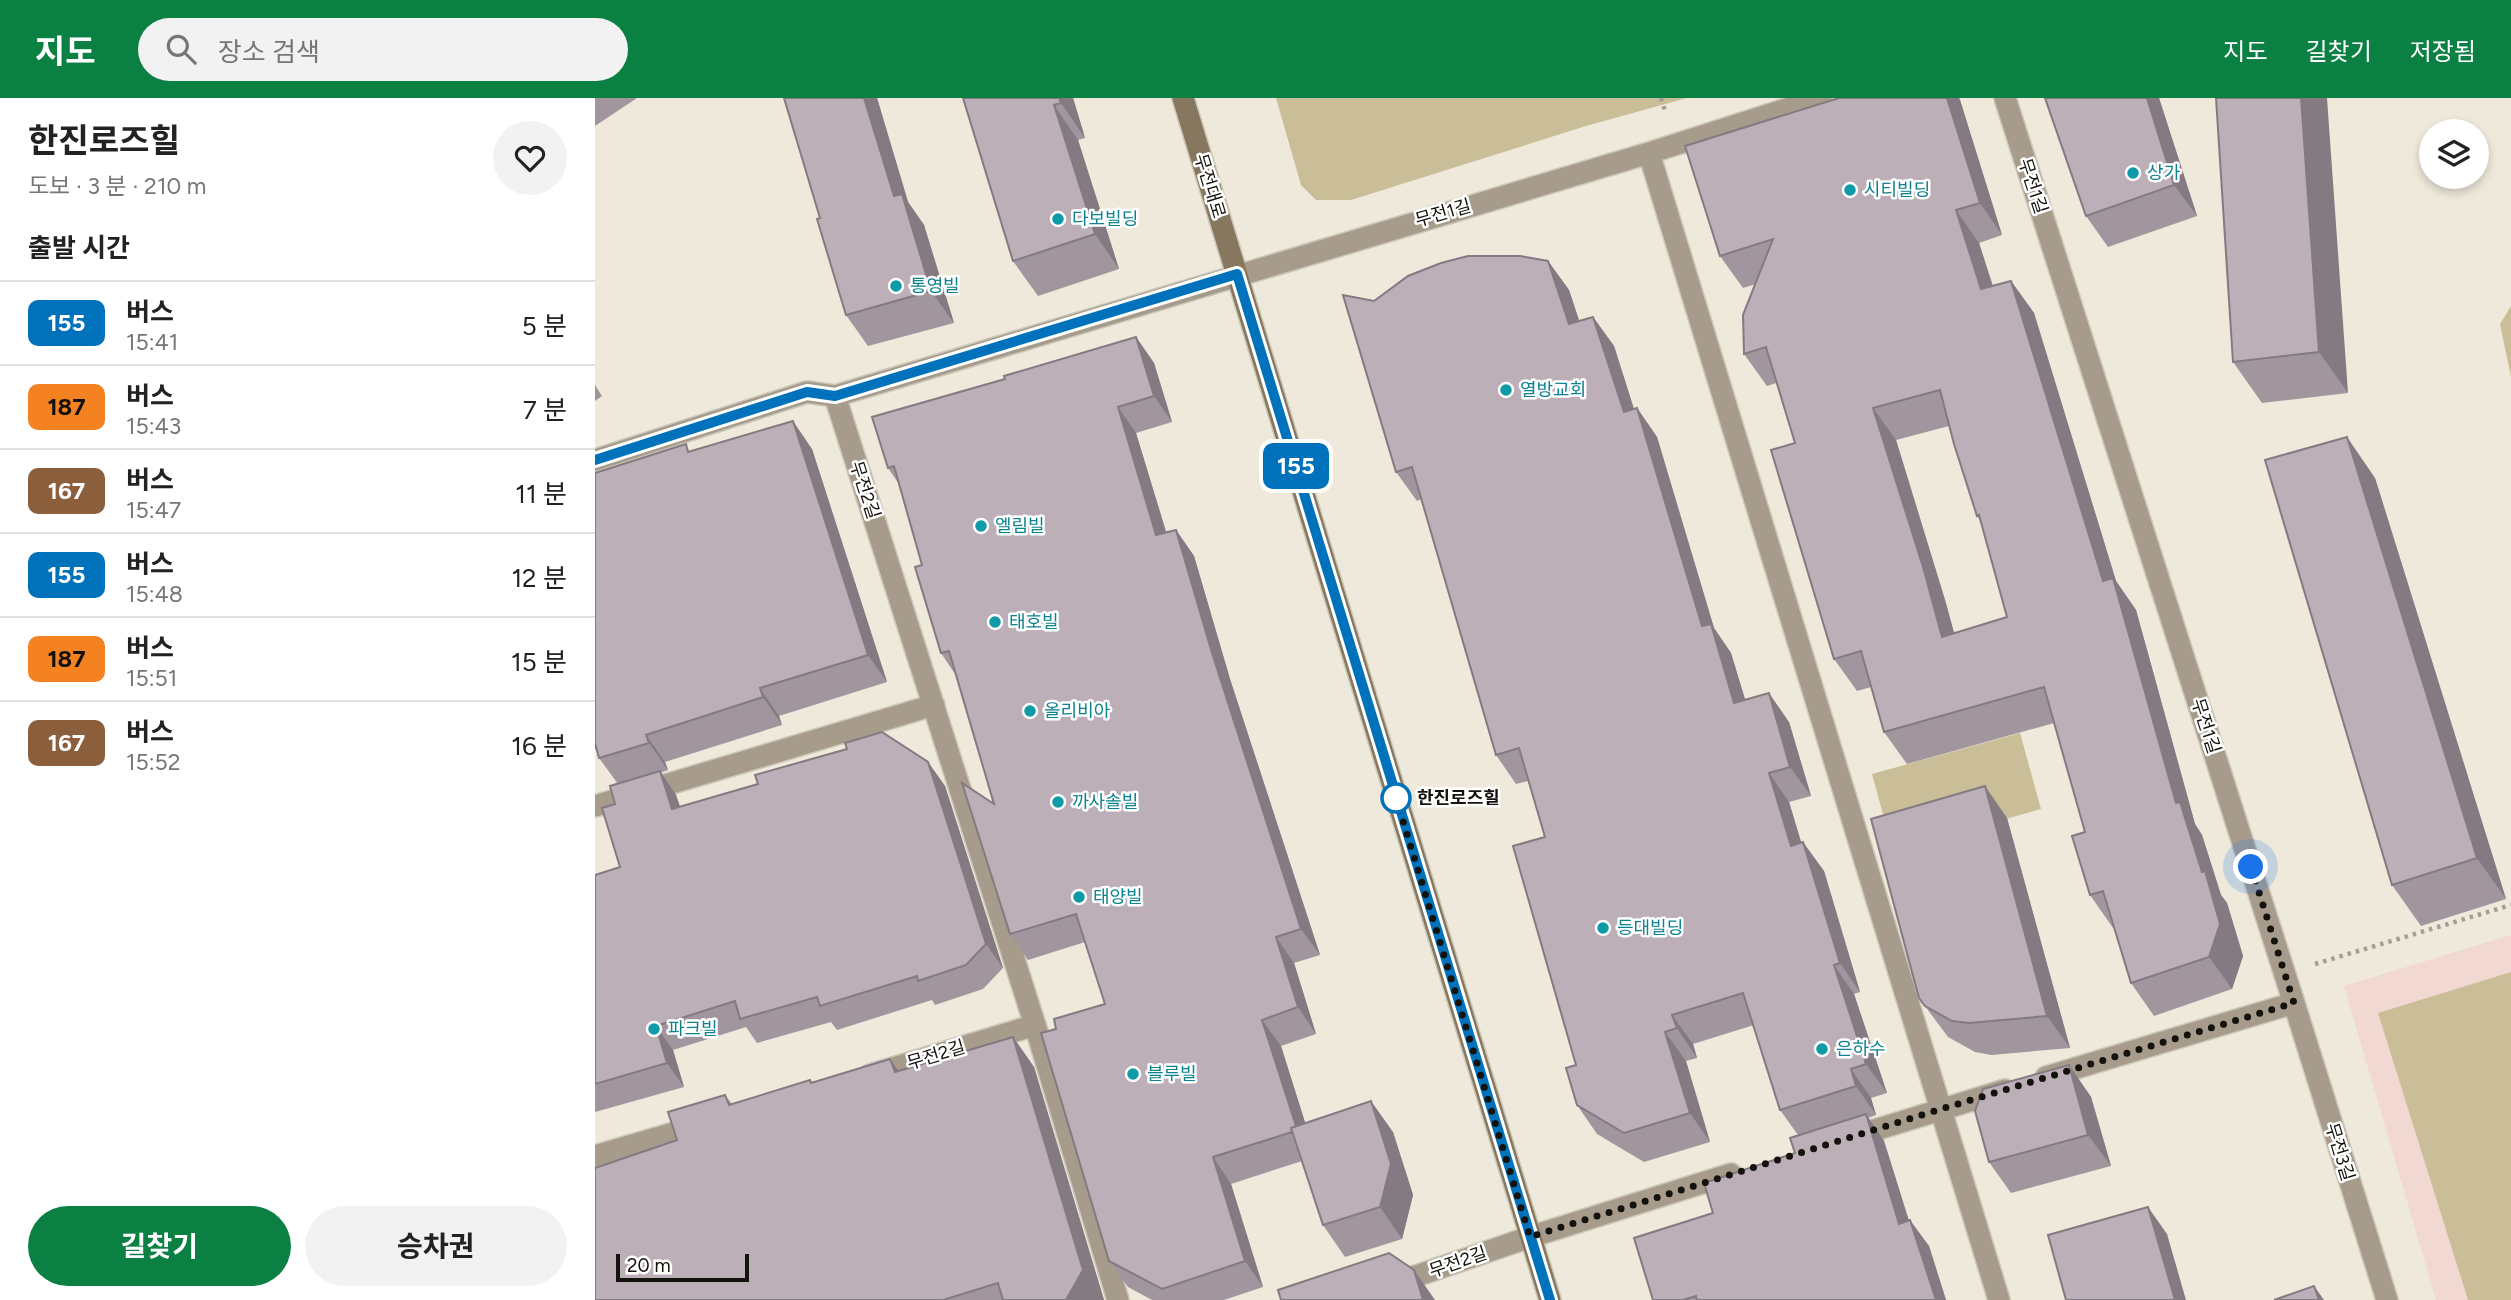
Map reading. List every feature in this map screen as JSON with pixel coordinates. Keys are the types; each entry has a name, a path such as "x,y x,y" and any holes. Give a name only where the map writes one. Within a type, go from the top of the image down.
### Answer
{"street":[{"name":"무전대로","path":"1183,98 1550,1300"},
{"name":"무전1길","path":"1237,274 1649,153 1821,98"},
{"name":"무전1길","path":"2005,98 2294,1003"},
{"path":"1649,153 1999,1300"},
{"path":"595,460 807,392 835,396 1237,274"},
{"name":"무전2길","path":"835,396 1035,1025 1118,1300"},
{"path":"595,806 934,705"},
{"path":"1835,1142 2294,1003"},
{"name":"무전3길","path":"2294,1003 2386,1300"},
{"name":"무전2길","path":"848,1081 1035,1025"},
{"path":"595,1156 715,1121"},
{"path":"1530,1237 1755,1167"},
{"name":"무전2길","path":"1346,1300 1530,1237"}],"path":[{"path":"2284,973 2511,905"}],"shaded area":[{"path":"1276,98 1687,98 1586,126 1351,200 1316,200 1301,185"},
{"path":"2511,306 2511,377 2500,324"},
{"path":"2020,733 2041,809 1893,851 1872,774"},
{"path":"2511,935 2511,1300 2436,1300 2344,986"},
{"path":"2511,972 2511,1300 2468,1300 2378,1013"}],"building":[{"path":"784,98 864,98 894,196 902,194 931,291 846,315"},
{"path":"963,98 1059,98 1061,103 1054,105 1095,234 1013,261"},
{"path":"1839,98 1947,98 1980,203 1956,210 1981,289 2011,281 2103,581 2113,578 2176,803 2180,802 2202,872 2205,871 2220,924 2209,957 2131,983 2103,891 2090,895 2072,836 2085,832 2044,687 1884,732 1861,651 1834,659 1771,450 1795,443 1766,347 1744,354 1743,315 1773,239 1720,256 1685,146","holes":["1940,390 1977,516 1979,515 2007,617 1942,637 1873,408"]},
{"name":"상가","path":"2045,98 2147,98 2174,185 2086,216"},
{"path":"2216,98 2301,98 2319,352 2233,362"},
{"path":"1468,256 1520,256 1548,261 1569,324 1593,317 1624,412 1637,408 1702,626 1711,624 1734,703 1769,693 1790,767 1769,773 1791,846 1803,842 1840,963 1834,965 1866,1064 1851,1069 1856,1086 1780,1110 1743,993 1672,1015 1677,1028 1665,1032 1690,1113 1624,1133 1577,1105 1566,1068 1576,1065 1513,846 1545,837 1519,748 1496,755 1412,467 1396,472 1343,295 1374,301 1408,276"},
{"path":"1136,337 1154,396 1118,407 1156,535 1176,530 1212,653 1301,929 1276,937 1298,1007 1262,1020 1296,1126 1291,1128 1292,1132 1213,1157 1245,1261 1162,1289 1109,1261 1041,1033 1056,1029 1054,1019 1105,1004 1076,914 1010,934 962,783 994,804 949,651 941,653 915,567 922,565 894,466 888,468 872,417 1005,379 1004,376"},
{"path":"793,421 868,655 760,688 763,697 646,735 649,743 599,758 595,743 595,473 686,444 688,452"},
{"path":"2347,437 2477,858 2392,885 2265,460"},
{"path":"882,732 928,762 986,944 966,965 918,981 917,976 820,1006 817,997 740,1019 735,1001 656,1026 667,1063 595,1084 595,875 620,867 602,808 615,804 610,786 660,771 672,809 758,784 755,775 847,749 845,743"},
{"path":"1985,786 2047,1016 1969,1023 1952,1021 1925,1006 1919,998 1871,819"},
{"path":"1013,1037 1083,1270 1066,1300 1003,1300 998,1283 943,1300 595,1300 595,1168 677,1140 668,1112 725,1095 729,1105 890,1059 895,1072"},
{"path":"2069,1065 2088,1135 1989,1162 1975,1111 1983,1089"},
{"path":"1371,1101 1391,1164 1380,1207 1323,1225 1291,1128"},
{"path":"1866,1114 1899,1224 1910,1220 1936,1300 1697,1300 1696,1296 1683,1300 1653,1300 1634,1238 1713,1213 1704,1183 1795,1153 1790,1138"},
{"path":"2148,1207 2175,1300 2066,1300 2048,1235"},
{"path":"1389,1253 1414,1270 1423,1300 1281,1300 1278,1290"},
{"path":"2314,1286 2319,1300 2274,1300"}],"bus line":[{"name":"155","path":"595,460 807,392 835,396 1237,274 1550,1300"}],"place":[{"name":"상가","path":"2133,173"},
{"name":"시티빌딩","path":"1850,190"},
{"name":"다보빌딩","path":"1058,219"},
{"name":"통영빌","path":"896,286"},
{"name":"열방교회","path":"1506,390"},
{"name":"엘림빌","path":"981,526"},
{"name":"태호빌","path":"995,622"},
{"name":"올리비아","path":"1030,711"},
{"name":"한진로즈힐","path":"1396,798"},
{"name":"까사솔빌","path":"1058,802"},
{"name":"태양빌","path":"1079,897"},
{"name":"등대빌딩","path":"1603,928"},
{"name":"파크빌","path":"654,1029"},
{"name":"은하수","path":"1822,1049"},
{"name":"블루빌","path":"1133,1074"}],"route":[{"path":"1396,798 1530,1237 2294,1003 2251,867"}]}
